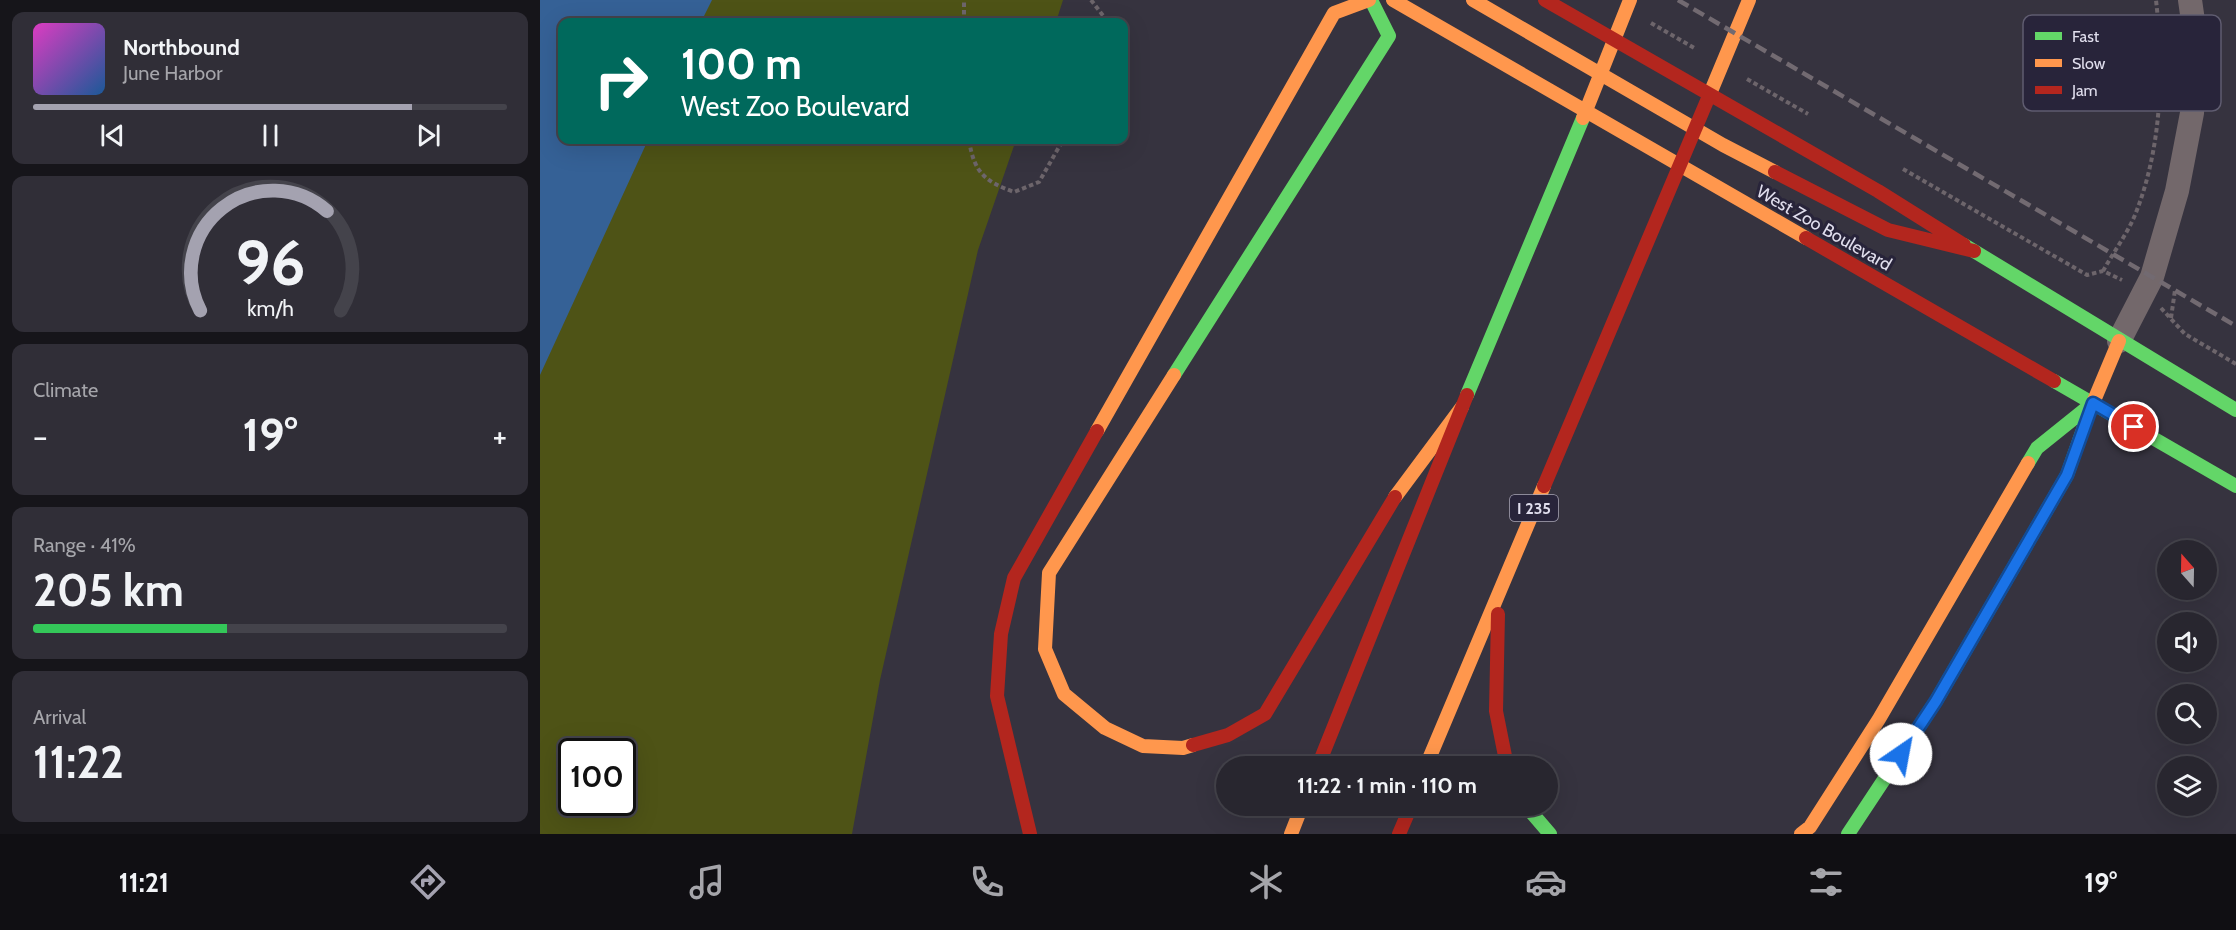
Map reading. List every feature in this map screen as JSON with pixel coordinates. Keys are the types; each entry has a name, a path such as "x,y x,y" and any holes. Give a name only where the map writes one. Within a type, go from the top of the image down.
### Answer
{"main road":[{"path":"1030,834 997,696 1001,634 1014,578 1334,13 1370,0 1389,36 1049,573 1045,649 1064,694 1105,728 1143,746 1183,748 1228,735 1265,714 1315,634 1402,485 1462,407"},
{"name":"West Zoo Boulevard","path":"1394,0 2236,486"},
{"path":"1473,0 1723,146 1888,230 1974,252"},
{"path":"1545,0 1878,191 2119,341 2236,410"},
{"path":"1322,756 1462,407 1553,196 1630,0"},
{"name":"I 235","path":"1430,756 1749,0"},
{"path":"1848,834 1936,701 2067,475 2093,403 2119,341"},
{"path":"1801,834 1810,828 1879,719 2037,448 2093,403"},
{"path":"1500,589 1495,673 1503,756"},
{"path":"1291,834 1298,816"},
{"path":"1400,834 1407,816"},
{"path":"1535,816 1550,834"}],"street":[{"path":"2190,0 2192,15"},
{"path":"2119,341 2152,277 2177,191 2192,111"}],"path":[{"path":"963,18 964,0"},
{"path":"1091,0 1105,18"},
{"path":"2156,0 2158,15"},
{"path":"2157,111 2151,157 2135,215 2103,271 2144,290 2185,334 2236,364"},
{"path":"970,144 971,155 987,182 1014,192 1039,182 1061,144"}],"green space":[{"path":"540,0 1063,0 1057,18 558,18 558,144 1015,144 978,250 880,680 852,834 540,834"}],"water":[{"path":"540,0 712,0 703,18 558,18 558,144 646,144 540,375"}],"railway":[{"path":"1678,0 2236,326"}],"traffic: fast":[{"path":"1174,375 1389,36 1371,0"},
{"path":"1467,395 1583,118"},
{"path":"1964,245 2236,410"},
{"path":"2054,381 2236,486"},
{"path":"2028,463 2037,448 2093,403"},
{"path":"1848,834 1936,701 2067,475 2092,404"},
{"path":"1535,816 1550,834"}],"traffic: slow":[{"path":"1097,431 1334,13 1369,0"},
{"path":"1393,0 1806,238"},
{"path":"1473,0 1723,145 1775,172"},
{"path":"1583,118 1630,0"},
{"path":"1709,96 1749,0"},
{"path":"2093,403 2119,341"},
{"path":"1174,375 1049,573 1045,649 1064,694 1105,728 1143,746 1183,748 1193,745"},
{"path":"1395,497 1462,407"},
{"path":"1801,834 1810,827 1879,719 2028,463"},
{"path":"1430,756 1544,486"},
{"path":"1291,834 1298,816"}],"traffic: jam":[{"path":"1545,0 1878,191 1964,245"},
{"path":"1544,486 1709,96"},
{"path":"1775,172 1888,230 1974,251"},
{"path":"1806,238 2054,381"},
{"path":"1322,756 1467,395"},
{"path":"1030,834 997,696 1001,634 1014,578 1097,431"},
{"path":"1193,745 1228,735 1265,714 1395,497"},
{"path":"1498,614 1496,711 1505,756"},
{"path":"1399,834 1407,816"}],"route":[{"path":"1901,754 1936,701 2067,475 2093,403 2134,427"}]}
